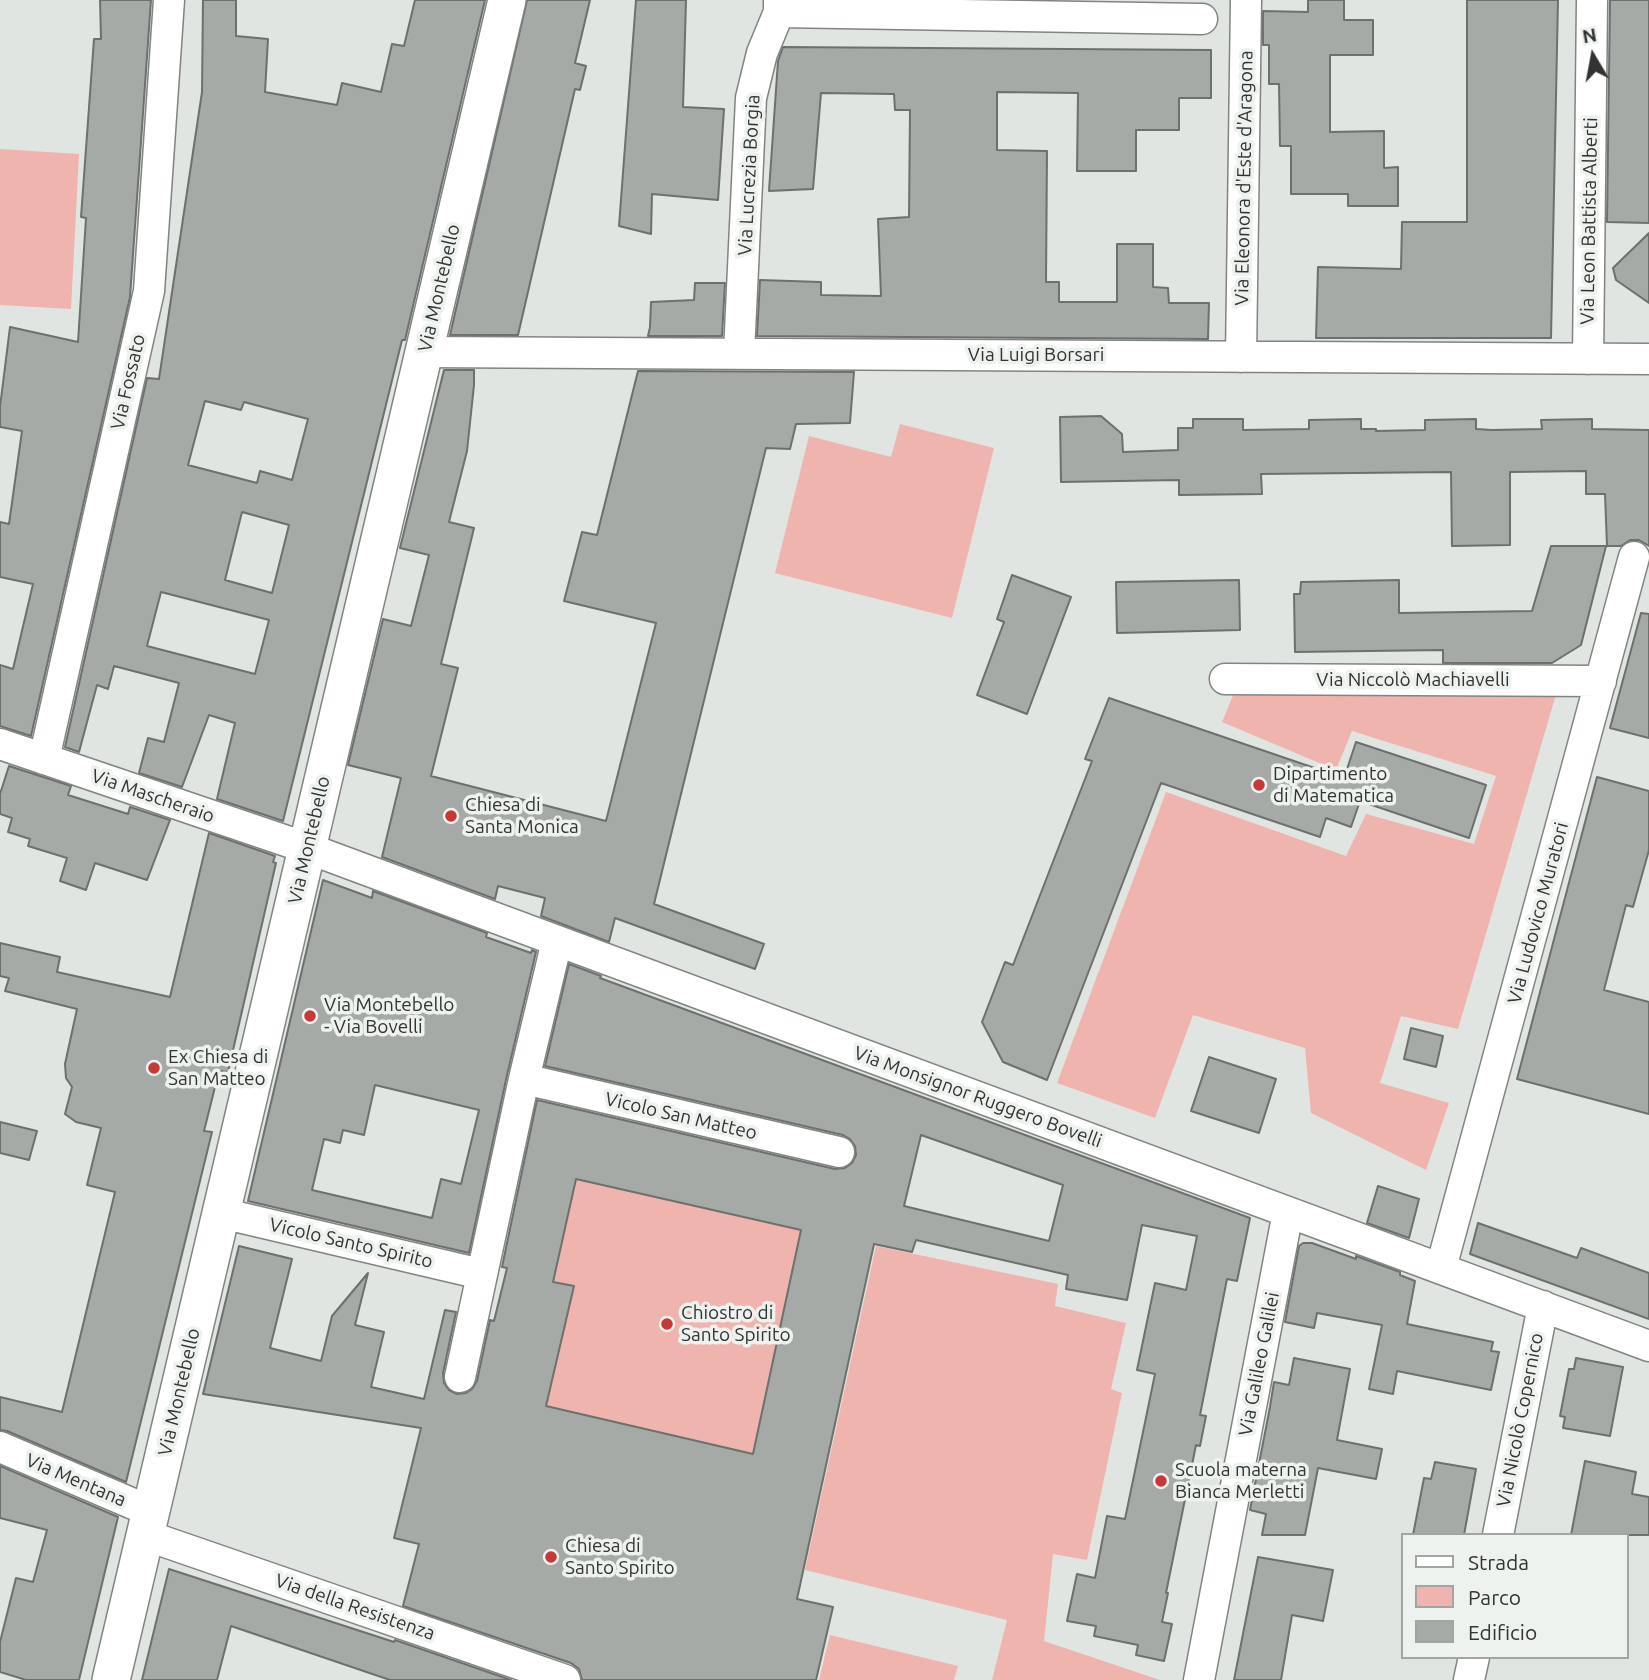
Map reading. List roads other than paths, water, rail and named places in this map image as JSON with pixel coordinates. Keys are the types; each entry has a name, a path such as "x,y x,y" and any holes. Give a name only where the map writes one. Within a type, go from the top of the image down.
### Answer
{"street":[{"name":"Via Fossato","path":"44,758 149,291 169,0"},
{"name":"Via Montebello","path":"111,1680 508,0"},
{"name":"Via Eleonora d'Este d'Aragona","path":"1241,357 1246,0"},
{"name":"Via Leon Battista Alberti","path":"1588,359 1592,0"},
{"path":"779,6 1202,19"},
{"name":"Via Lucrezia Borgia","path":"739,354 751,98 756,72 779,6"},
{"name":"Via Luigi Borsari","path":"424,352 1649,359"},
{"name":"Via Ludovico Muratori","path":"1441,1268 1634,557"},
{"name":"Via Niccolò Machiavelli","path":"1225,679 1601,681"},
{"name":"Via Mascheraio","path":"0,744 307,848"},
{"name":"Via Monsignor Ruggero Bovelli","path":"307,848 1649,1346"},
{"path":"460,1377 524,1079 557,941"},
{"name":"Vicolo San Matteo","path":"524,1079 839,1152"},
{"name":"Via Galileo Galilei","path":"1199,1680 1288,1212"},
{"name":"Vicolo Santo Spirito","path":"221,1213 481,1274"},
{"name":"Via Nicolò Copernico","path":"1498,1533 1543,1306"},
{"name":"Via Mentana","path":"0,1447 149,1524"},
{"name":"Via della Resistenza","path":"149,1524 565,1680"},
{"path":"1469,1680 1474,1659"}],"place":[{"name":"Dipartimento di Matematica","path":"1259,785"},
{"name":"Chiesa di Santa Monica","path":"451,816"},
{"name":"Via Montebello - Via Bovelli","path":"310,1016"},
{"name":"Ex Chiesa di San Matteo","path":"154,1068"},
{"name":"Chiostro di Santo Spirito","path":"667,1324"},
{"name":"Scuola materna Bianca Merletti","path":"1161,1481"},
{"name":"Chiesa di Santo Spirito","path":"551,1557"}]}
